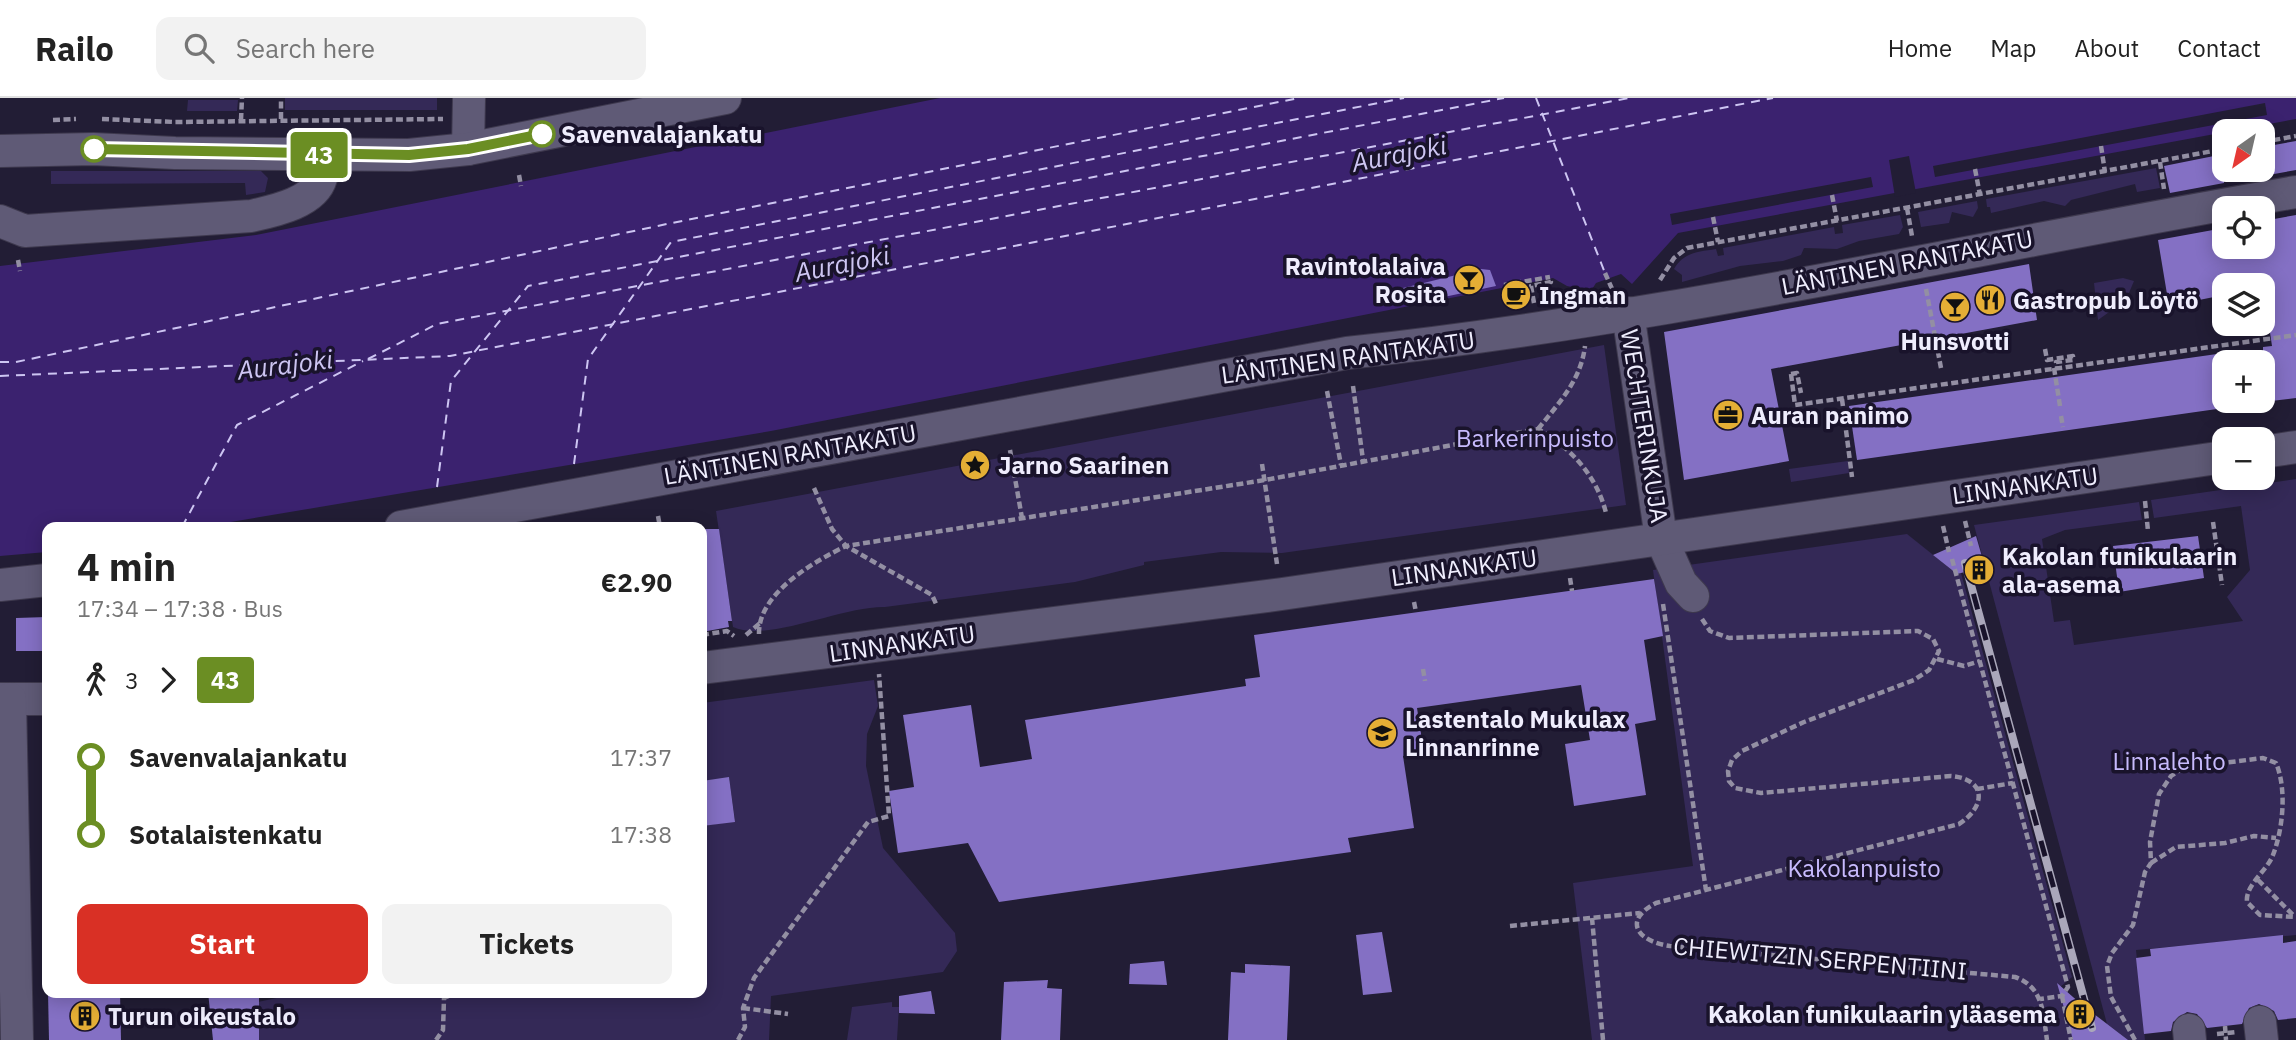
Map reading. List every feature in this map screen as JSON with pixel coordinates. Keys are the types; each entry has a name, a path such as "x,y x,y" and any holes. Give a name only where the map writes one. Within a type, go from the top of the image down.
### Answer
{"street":[{"path":"0,151 104,149 325,156 409,155 468,149 725,98"},
{"path":"468,149 469,107"},
{"path":"0,221 25,231 251,216 278,210 305,195 321,180 325,156"},
{"name":"LÄNTINEN RANTAKATU","path":"445,522 1347,353 1474,339 1628,313 2296,192"},
{"name":"WECHTERINKUJA","path":"1628,313 1661,538"},
{"path":"2275,450 2296,447"},
{"name":"LINNANKATU","path":"707,667 1282,594 2212,459"},
{"path":"1661,538 1681,583 1693,596"},
{"path":"0,585 42,581"},
{"path":"17,1040 5,699 42,699"}],"path":[{"path":"242,98 242,120"},
{"path":"281,98 281,119"},
{"path":"96,119 175,122 281,119 443,120 469,107"},
{"path":"48,120 85,119"},
{"path":"2275,140 2296,136"},
{"path":"2101,146 2105,172"},
{"path":"1656,286 1679,253 1687,248 2212,151"},
{"path":"2155,192 2164,191 2160,162"},
{"path":"1975,169 1980,195"},
{"path":"519,175 521,184"},
{"path":"1832,195 1837,221"},
{"path":"1907,208 1912,236"},
{"path":"1713,218 1718,242"},
{"path":"1504,285 1550,276 1551,282 1531,286 1535,313"},
{"path":"1923,277 1941,368"},
{"path":"1801,393 1797,373 1791,374 1796,405 2296,335"},
{"path":"759,638 762,620 780,591 805,568 846,546 1265,480 1538,429 1573,383 1583,359 1585,343"},
{"path":"2045,349 2047,360 2073,356 2073,360 2056,362 2060,406"},
{"path":"1353,386 1363,460"},
{"path":"1327,391 1341,465"},
{"path":"1842,399 1852,477"},
{"path":"2061,416 2063,427"},
{"path":"1538,429 1569,450 1581,464 1603,502 1606,513"},
{"path":"1010,450 1022,518"},
{"path":"1262,464 1277,564"},
{"path":"814,488 832,529 846,546 932,595 937,606"},
{"path":"2145,501 2148,531"},
{"path":"658,516 659,522"},
{"path":"1965,521 1971,546"},
{"path":"2213,522 2222,585"},
{"path":"1942,524 1949,552"},
{"path":"1952,559 2068,987 2062,996 2071,1040"},
{"path":"1570,575 1572,591"},
{"path":"1661,592 1706,890"},
{"path":"1693,596 1704,626 1721,636 1786,637 1918,631 1929,635 1937,643 1937,659 1924,675 1898,688 1835,709 1742,751 1732,760 1727,777 1735,788 1749,792 1951,776 1962,777 1977,789 2013,783"},
{"path":"707,634 727,631"},
{"path":"1937,659 1964,666 1980,661"},
{"path":"1423,669 1425,681"},
{"path":"738,1040 745,1027 743,1008 754,978 868,822 889,816 879,674"},
{"path":"2151,863 2150,842 2159,794 2171,776 2197,765 2263,758 2276,763 2282,798 2282,818 2273,855 2246,894 2251,909 2272,918 2296,917"},
{"name":"CHIEWITZIN SERPENTIINI","path":"1977,789 1978,806 1959,824 1662,900 1641,913 1637,929 1646,939 1658,944 1994,973 2021,979 2033,986 2040,999"},
{"path":"2135,1040 2111,997 2107,966 2112,953 2133,925 2145,872 2151,863 2176,847 2225,843 2254,836 2276,838"},
{"path":"2258,880 2296,917"},
{"path":"1510,926 1641,913"},
{"path":"1592,918 1603,1040"},
{"path":"2047,1040 2040,999 2062,996"},
{"path":"436,1040 443,1030 444,998"},
{"path":"743,1008 788,1014"},
{"path":"2225,1026 2226,1040"}],"green space":[{"path":"285,98 437,98 437,110 285,110"},
{"path":"188,100 238,100 237,111 187,111"},
{"path":"2156,168 2160,188 2137,192 2135,184 2071,200 2065,206 2044,201 1991,213 1990,207 1987,207 1986,199"},
{"path":"51,171 261,171 268,178 265,192 246,195 245,183 51,184"},
{"path":"1977,201 1978,208 1973,217 1952,212 1949,223 1921,227 1918,212"},
{"path":"1900,215 1903,227 1899,234 1859,241 1837,249 1804,248 1801,255 1783,261 1740,266 1682,282 1682,275 1674,269 1682,259 1697,252 1716,249 1718,256 1724,255 1723,248 1834,227 1835,234 1843,233 1842,225"},
{"path":"2123,278 2134,281 2126,300 2098,320 2094,283"},
{"name":"Barkerinpuisto","path":"1604,345 1626,505 1282,553 1221,552 1144,562 1144,565 1075,582 868,608 765,630 748,631 733,627 716,511"},
{"path":"1848,461 1849,473 1791,482 1789,469"},
{"name":"Linnalehto","path":"2296,479 2296,935 2136,950 2145,1040 2115,1040 2120,1034 2107,1024 1974,525 2139,502 2142,520 2065,530 2042,539 2054,622 2070,620 2074,645 2243,621 2227,597 2250,570 2241,506 2154,518 2151,500 2220,490 2275,490 2275,482"},
{"name":"Kakolanpuisto","path":"1907,534 1957,574 1961,573 2072,977 2059,988 2073,1040 1592,1040 1573,883 1693,866 1653,570"},
{"path":"874,680 878,706 867,734 866,766 883,848 955,933 957,951 943,972 771,996 769,1040 258,1040 258,1002 276,998 707,998 707,825 735,821 729,778 707,780 707,702"},
{"path":"892,1002 892,1007 899,1007 897,1040 847,1040 852,1007"}],"water":[{"name":"Aurajoki","path":"940,98 2296,98 2296,119 2275,123 2275,119 2212,119 2212,134 1678,233 1632,284 1621,274 1596,283 1591,291 1567,286 1553,278 771,431 231,522 42,522 42,552 0,556 0,266 256,235"}],"pier":[{"path":"2265,103 2267,115 2246,119 2212,119 2212,125 1935,177 1933,166"},
{"path":"1909,156 1916,193 1895,197 1889,160"},
{"path":"1871,177 1873,187 1672,225 1670,214"}],"building":[{"path":"2296,141 2296,170 2275,174 2275,145"},
{"path":"2212,156 2212,182 2224,183 2170,193 2164,166"},
{"path":"2296,215 2296,398 2275,401 2275,350 2263,350 2263,347 2272,346 2271,336 2275,336 2275,273 2212,273 2212,297 2169,306 2158,240 2212,230 2212,259 2275,259 2275,219"},
{"name":"Auran panimo","path":"2029,264 2037,320 1771,369 1789,461 1684,480 1664,332"},
{"path":"1481,269 1490,270 1496,286 1406,305 1403,288"},
{"path":"2212,355 2212,410 1857,460 1849,406"},
{"path":"707,529 719,529 732,621 728,621 729,627 707,631"},
{"name":"Kakolan funikulaarin ala-asema","path":"1976,536 1985,567 1957,574 1933,555"},
{"path":"2198,536 2204,578 2119,592 2113,546"},
{"path":"1654,579 1663,636 1644,640 1656,720 1635,724 1646,795 1574,806 1565,744 1590,740 1581,685 1417,708 1424,753 1403,756 1414,828 1348,838 1351,852 999,902 968,843 898,853 889,791 914,787 903,715 971,705 980,767 1032,759 1025,720 1246,686 1245,679 1260,677 1254,635"},
{"path":"42,617 42,651 16,651 16,618"},
{"path":"729,777 735,822 707,825 707,780"},
{"path":"1382,932 1392,992 1363,995 1356,935"},
{"path":"2283,935 2283,943 2296,941 2296,1018 2278,1020 2274,1011 2259,1004 2249,1008 2242,1024 2207,1028 2197,1014 2187,1012 2173,1022 2171,1031 2144,1034 2136,958 2151,956 2150,949"},
{"path":"1164,961 1167,985 1129,984 1130,964"},
{"path":"1245,964 1290,966 1287,1040 1228,1040 1231,972 1245,973"},
{"path":"1048,980 1047,988 1062,989 1060,1040 1001,1040 1004,982"},
{"name":"Kakolan funikulaarin yläasema","path":"2057,983 2081,1004 2128,1040 2073,1040"},
{"path":"931,991 935,1014 899,1013 899,996"},
{"name":"Turun oikeustalo","path":"48,998 120,998 121,1040 49,1040"},
{"name":"Turun oikeustalo","path":"209,998 259,998 259,1040 213,1040"}],"ferry route":[{"path":"0,362 16,362 667,224 1299,98"},
{"path":"574,464 588,359 671,242 1404,98"},
{"path":"437,487 451,381 528,286 1504,98"},
{"path":"1536,98 1605,273"},
{"path":"368,359 437,324 1629,98"},
{"path":"0,376 450,356 1773,98"},
{"path":"185,522 237,425 363,361"}],"railway":[{"path":"1965,563 2092,1028"}],"bus line":[{"name":"43","path":"94,149 325,156 409,155 468,149 542,134"}],"place":[{"name":"Savenvalajankatu","path":"542,134"},
{"name":"Ravintolalaiva Rosita","path":"1469,280"},
{"name":"Ingman","path":"1516,295"},
{"name":"Gastropub Löytö","path":"1990,300"},
{"name":"Hunsvotti","path":"1955,307"},
{"name":"Auran panimo","path":"1728,415"},
{"name":"Jarno Saarinen","path":"975,465"},
{"name":"Kakolan funikulaarin ala-asema","path":"1979,570"},
{"name":"Lastentalo Mukulax Linnanrinne","path":"1382,733"},
{"name":"Kakolan funikulaarin yläasema","path":"2080,1014"},
{"name":"Turun oikeustalo","path":"85,1016"}]}
